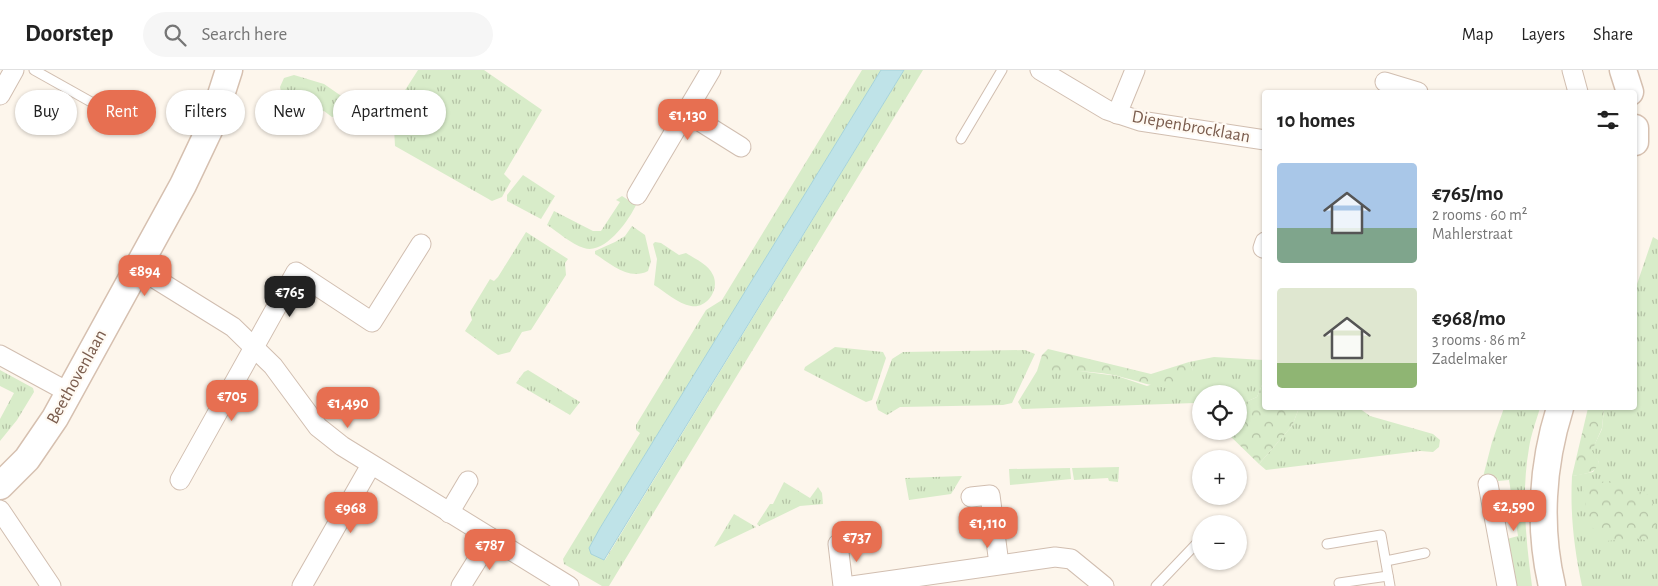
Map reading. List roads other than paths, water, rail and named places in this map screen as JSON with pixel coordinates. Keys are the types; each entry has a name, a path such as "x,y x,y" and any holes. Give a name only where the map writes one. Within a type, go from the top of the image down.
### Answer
{"street":[{"path":"0,95 14,70"},
{"name":"Beethovenlaan","path":"0,486 41,441 138,268 183,185 211,126 229,70"},
{"path":"637,195 711,70"},
{"name":"Diepenbrocklaan","path":"1040,70 1106,110 1117,114 1140,121 1262,140"},
{"path":"1117,114 1135,70"},
{"path":"1572,70 1577,90"},
{"path":"1623,70 1629,90"},
{"path":"1385,82 1411,90"},
{"path":"685,112 741,148"},
{"path":"180,480 296,272 372,322 421,244"},
{"path":"138,268 233,327 273,366 318,427 371,465 569,586"},
{"path":"0,355 68,392"},
{"path":"1552,586 1544,521 1544,488 1547,459 1559,410"},
{"path":"302,586 371,465"},
{"path":"449,513 468,481"},
{"path":"1488,484 1507,586"},
{"path":"971,497 990,495 998,564"},
{"path":"0,510 51,586"},
{"path":"461,586 491,538"},
{"path":"838,544 843,586"},
{"path":"852,586 960,578 998,564 1054,557 1071,559 1104,586"}],"lane":[{"path":"34,70 87,100"},
{"path":"961,139 1002,70"},
{"path":"1327,544 1381,535 1390,586"},
{"path":"1156,586 1192,548"},
{"path":"1386,561 1425,553"},
{"path":"1339,583 1388,576"}],"water":[{"path":"881,70 904,70 604,560 591,554 589,548 600,528"}]}
